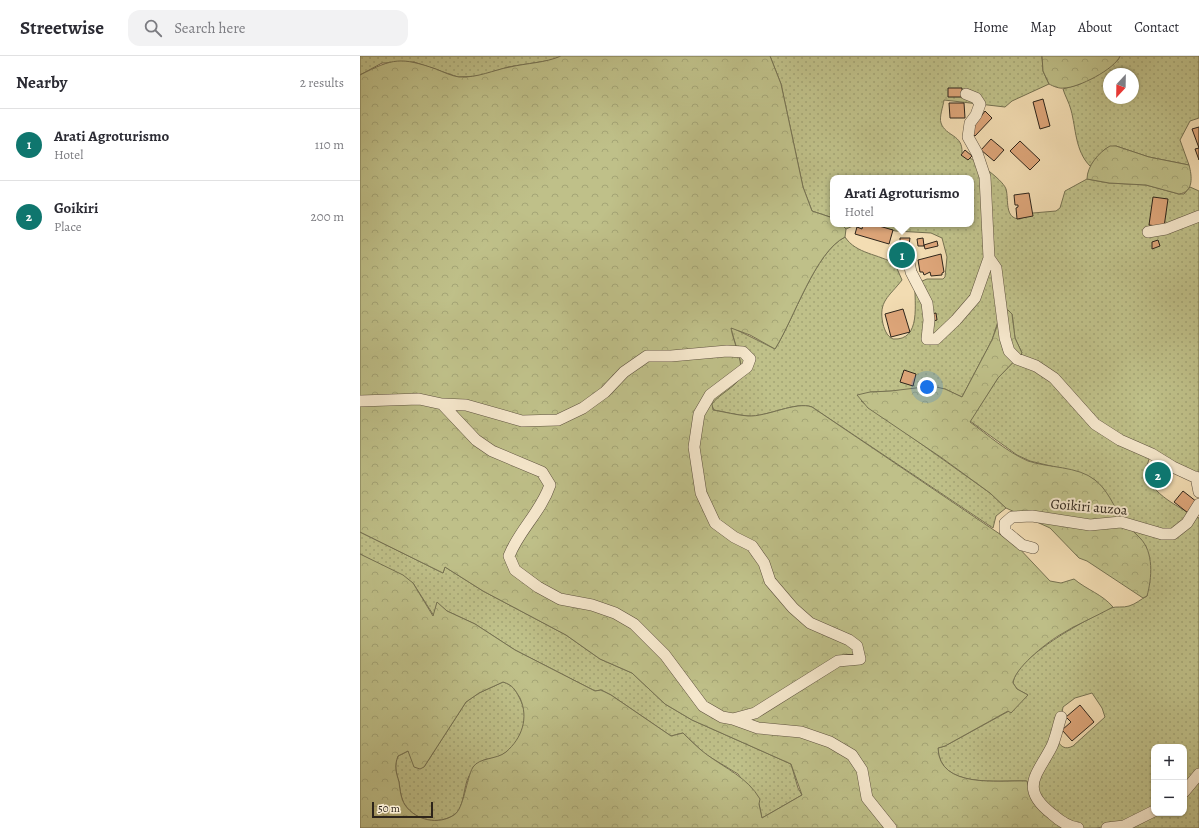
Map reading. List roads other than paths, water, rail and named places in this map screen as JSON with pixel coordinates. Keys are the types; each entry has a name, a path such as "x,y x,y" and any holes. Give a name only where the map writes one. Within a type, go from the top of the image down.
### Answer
{"lane":[{"path":"906,248 911,272 927,303 929,320 927,339 936,338 956,320 975,298 989,258 985,178 977,153 968,137 970,123 976,115 980,104 976,98 966,94"},
{"path":"1148,232 1166,229 1199,216"},
{"path":"989,258 996,268 1005,338 1009,351 1017,359 1036,366 1054,378 1095,424 1120,440 1152,454 1173,467 1197,478 1199,492"},
{"path":"360,401 419,399 442,404 466,405 522,422 558,420 582,408 605,392 624,372 647,356 671,356 727,351 743,352 750,358 747,367 710,395 699,414 694,448 701,493 715,523 734,537 752,546 764,563 770,581 792,608 810,623 849,640 857,646 860,659 838,661 755,713 732,719"},
{"path":"442,404 476,440 492,451 542,472 550,485 543,504 514,543 509,556 515,570 538,588 560,598 592,605 609,611 634,624 665,655 703,706 722,717 758,728 802,732 830,742 852,755 862,770 867,798 891,828"},
{"name":"Goikiri auzoa","path":"1033,548 1022,545 1005,531 1005,523 1012,517 1032,516 1090,525 1122,522 1162,534 1173,534 1187,523 1199,504"},
{"path":"1061,717 1052,745 1035,774 1033,789 1040,803 1046,810 1060,821 1072,827 1078,828"},
{"path":"1187,788 1199,774"},
{"path":"1107,828 1124,826 1151,813"}],"place":[{"name":"Arati Agroturismo","path":"902,255"},
{"name":"Goikiri","path":"1158,475"}]}
